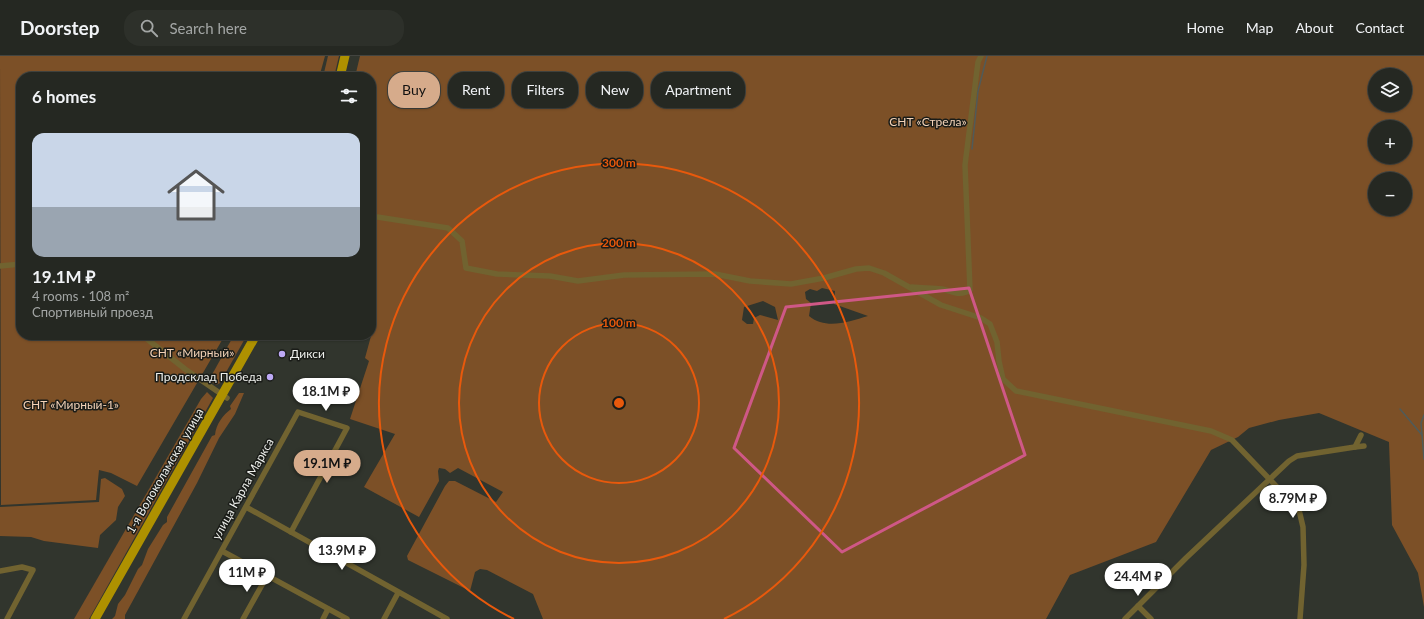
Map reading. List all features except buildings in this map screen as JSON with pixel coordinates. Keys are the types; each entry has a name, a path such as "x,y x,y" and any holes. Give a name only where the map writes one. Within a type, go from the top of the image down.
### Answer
{"main road":[{"path":"341,72 345,56"},
{"path":"347,72 351,56"},
{"name":"1-я Волоколамская улица","path":"101,619 224,397 253,340"},
{"name":"1-я Волоколамская улица","path":"95,619 224,397 259,340"}],"street":[{"path":"910,287 942,289 955,294 965,294 970,290 966,165 971,108 978,62 981,56"},
{"path":"376,217 448,228 462,241 466,268 497,274 550,276 578,281 624,275 715,274 750,281 791,284 824,278 856,269 869,268 884,273 941,305 981,318 990,324 997,342 1003,379 1016,391 1211,431 1224,435 1232,440 1296,505 1301,516 1304,565 1300,619"},
{"path":"0,266 16,264"},
{"path":"148,340 224,397"},
{"name":"улица Карла Маркса","path":"184,619 298,412 347,428 291,532"},
{"path":"1355,447 1361,435"},
{"path":"1125,619 1186,558 1269,479 1297,456 1364,446"},
{"path":"246,507 447,619"},
{"path":"222,551 347,619"},
{"path":"0,571 22,567 33,570 7,619"},
{"path":"243,619 267,576"},
{"path":"384,619 398,593"},
{"path":"1138,606 1151,619"},
{"path":"322,619 328,609"}],"highlighted area":[{"path":"969,288 1025,455 842,552 734,448 786,307"}],"green space":[{"name":"СНТ «Мирный-1»","path":"0,56 325,56 321,72 16,72 16,340 222,340 137,486 111,473 99,470 96,500 1,505"},
{"path":"328,56 339,56 335,72 324,72"},
{"name":"СНТ «Стрела»","path":"360,56 1424,56 1424,607 1418,573 1392,525 1389,442 1319,413 1279,420 1249,428 1238,437 1211,450 1156,542 1070,575 1046,619 543,619 533,594 487,570 480,569 475,572 470,591 408,560 407,556 449,481 455,481 496,502 503,492 458,468 450,473 445,469 439,468 439,481 419,517 364,487 395,434 350,419 369,361 365,358 370,340 376,340 376,72 356,72","holes":["822,288 835,291 834,304 868,316 837,324 823,323 809,316 811,303 806,299 805,292 810,289 817,291","763,301 775,307 778,320 760,315 754,318 753,324 747,324 742,320 744,307"]},
{"path":"231,340 244,340 220,383 216,385 209,380"},
{"path":"207,392 213,398 89,619 74,619 201,399"},
{"path":"239,393 244,393 235,414 219,438 197,483 125,615 125,619 112,619 115,616 118,604 125,595 138,569 142,565 148,549 163,525 167,522 167,517 212,436 215,435 218,424 225,414 231,409 230,406"},
{"path":"105,478 122,489 125,496 118,507 116,520 100,535 98,548 44,541 31,537 0,536 0,507 99,502 101,479"}],"waterway":[{"path":"972,149 978,91 987,56"},
{"path":"1400,409 1422,435"},
{"path":"1424,415 1421,423 1424,459"}],"place":[{"name":"Дикси","path":"282,354"},
{"name":"Продсклад Победа","path":"270,377"}],"park label":[{"name":"СНТ «Мирный»","path":"192,353"}]}
